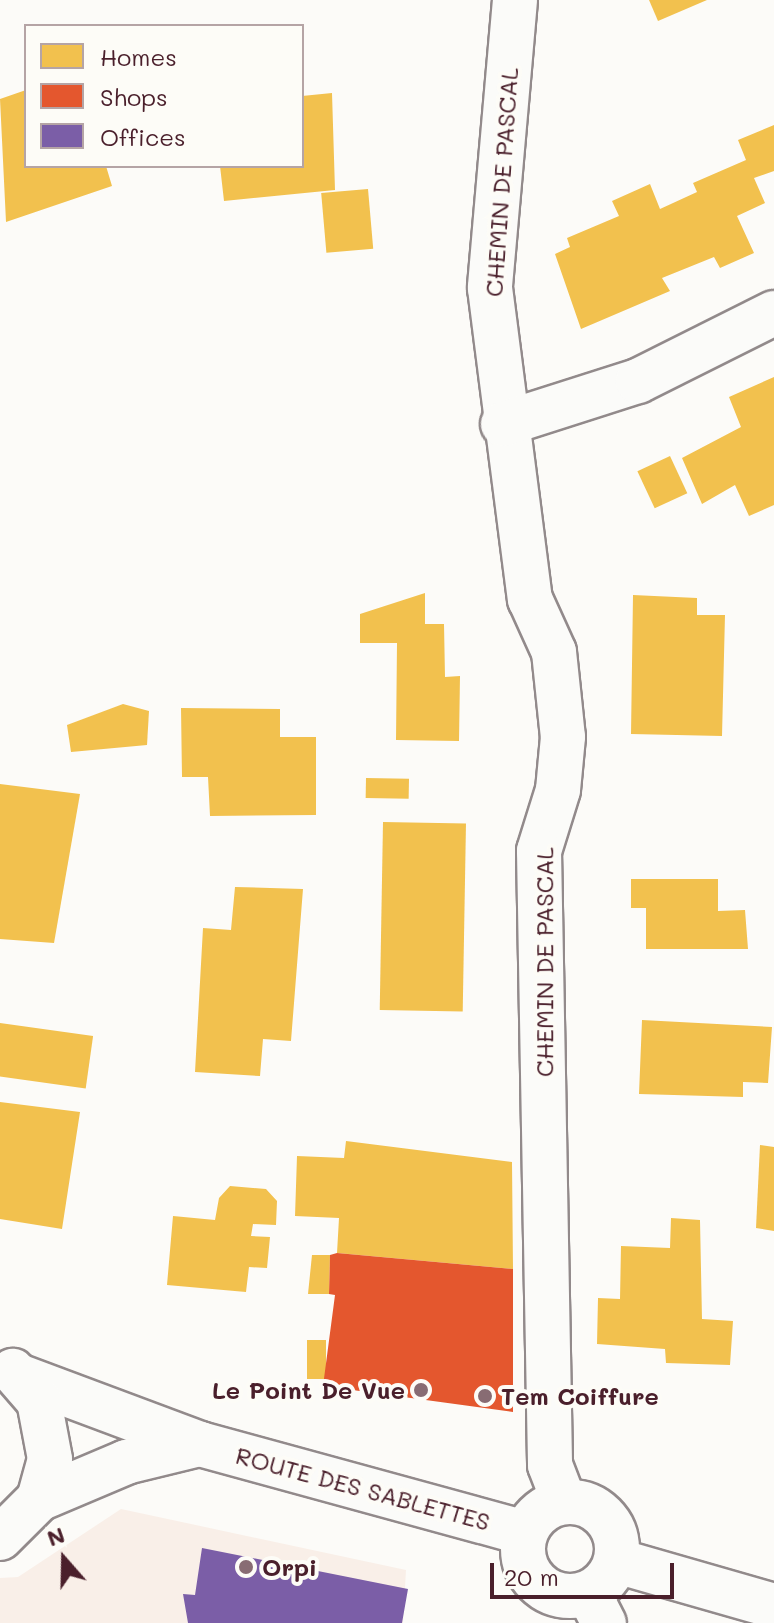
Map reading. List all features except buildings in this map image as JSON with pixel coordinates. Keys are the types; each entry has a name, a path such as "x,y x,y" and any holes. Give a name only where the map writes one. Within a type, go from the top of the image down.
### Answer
{"street":[{"name":"CHEMIN DE PASCAL","path":"515,0 490,288 503,424 530,599 554,652 563,737 558,790 539,851 550,1465 564,1501"},
{"path":"503,424 638,381 774,313"},
{"path":"0,1538 39,1499 49,1429 11,1369"},
{"name":"ROUTE DES SABLETTES","path":"11,1369 200,1444 525,1533"},
{"name":"ROUTE DES SABLETTES","path":"39,1499 126,1462 200,1444"},
{"path":"564,1501 607,1517 618,1538 617,1561 596,1609 537,1585 523,1561 525,1533 540,1512 564,1501"},
{"path":"617,1561 774,1606"}],"shaded area":[{"path":"121,1509 406,1570 403,1623 0,1623 0,1578 18,1577"}],"place":[{"name":"Le Point De Vue","path":"421,1390"},
{"name":"Tem Coiffure","path":"485,1396"},
{"name":"Orpi","path":"246,1567"}]}
